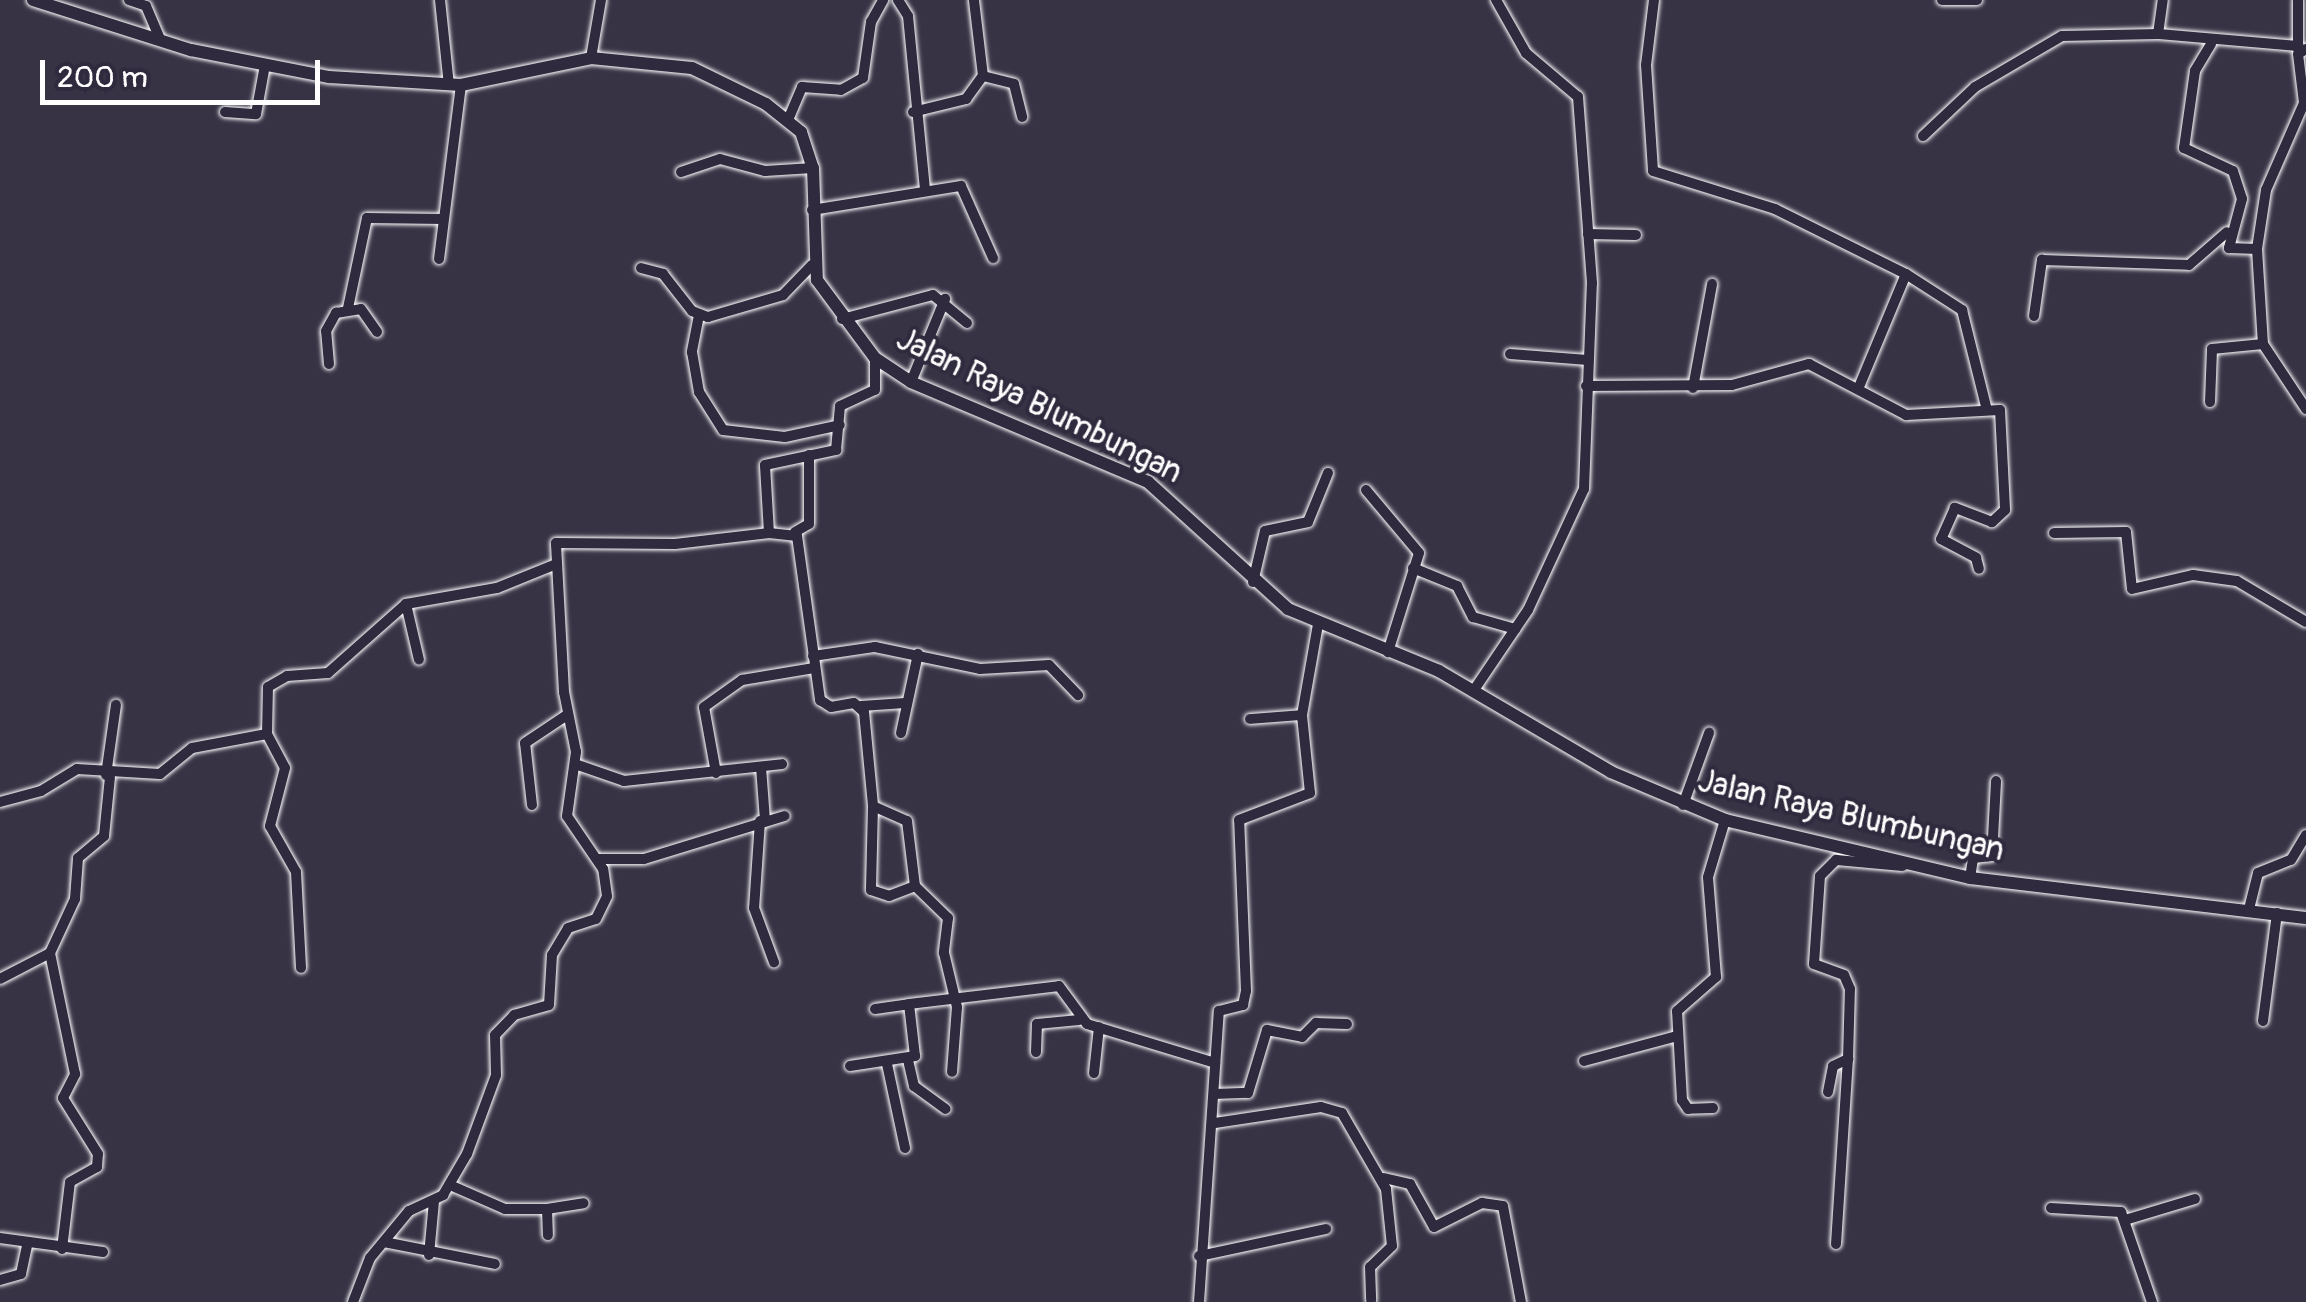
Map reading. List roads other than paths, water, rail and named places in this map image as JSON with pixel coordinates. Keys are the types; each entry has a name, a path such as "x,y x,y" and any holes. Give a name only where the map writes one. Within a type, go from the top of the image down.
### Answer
{"main road":[{"path":"33,0 161,41 265,65 455,85 591,58 692,68 788,120 814,168"},
{"name":"Jalan Raya Blumbungan","path":"814,168 812,265 841,319 875,358 912,382 1148,482 1179,503 1253,583 1318,624 1474,690 1611,772 1725,820 1970,878 2306,918"}],"street":[{"path":"129,0 146,6 161,41"},
{"path":"439,259 455,85 440,0"},
{"path":"591,58 601,0"},
{"path":"788,120 802,87 841,90 864,78 871,22 884,0"},
{"path":"898,0 908,16 913,112 925,190"},
{"path":"913,112 966,100 983,76 974,0"},
{"path":"1474,690 1515,629 1584,489 1588,234 1578,97 1526,53 1496,0"},
{"path":"1654,0 1646,52 1652,171 1793,216 1906,274 1962,310 1987,410"},
{"path":"1942,0 1977,0"},
{"path":"2158,34 2163,0"},
{"path":"2298,0 2304,103 2266,190 2257,249 2263,344 2306,409"},
{"path":"1923,136 1975,87 2046,42 2158,34 2211,44 2301,49"},
{"path":"2211,44 2195,71 2184,148 2225,164 2242,199"},
{"path":"225,112 256,114 265,65"},
{"path":"983,76 1014,84 1022,116"},
{"path":"680,172 720,160 765,170 814,168"},
{"path":"812,210 925,190 966,188 994,258"},
{"path":"2034,316 2042,260 2189,265 2227,232 2242,199 2266,190"},
{"path":"329,364 326,331 348,308 367,218 443,219"},
{"path":"2227,232 2234,253 2257,249"},
{"path":"1588,234 1636,235"},
{"path":"698,315 783,295 812,265"},
{"path":"642,268 662,274 698,315"},
{"path":"1859,387 1906,274"},
{"path":"1693,388 1712,284"},
{"path":"841,319 918,298 945,299 968,323"},
{"path":"912,382 945,299"},
{"path":"348,308 369,314 377,332"},
{"path":"698,315 692,352 699,392 723,430 785,437 840,424"},
{"path":"2210,402 2212,350 2263,344"},
{"path":"1510,354 1588,360"},
{"path":"769,533 764,465 838,447 842,402 875,390 875,358"},
{"path":"1586,386 1693,388 1750,383 1809,364 1859,387 1876,405 1906,415 1987,410 2004,417 2005,510 1992,522 1955,508 1941,540 1976,558 1979,569"},
{"path":"352,1302 358,1275 409,1211 434,1201 450,1185 496,1075 494,1035 514,1015 549,1004 552,955 568,928 598,916 606,896 597,859 567,816 575,764 566,716 554,565 560,541 674,544 794,532 809,524 809,456"},
{"path":"1253,583 1265,531 1308,522 1328,474"},
{"path":"1366,490 1416,546 1388,652"},
{"path":"794,532 825,707 905,703"},
{"path":"2054,533 2126,532 2132,588 2193,576 2237,581 2306,622"},
{"path":"301,968 296,872 270,826 285,768 267,734 268,687 287,676 328,673 406,604 497,588 554,565"},
{"path":"1413,568 1457,586 1473,616 1515,629"},
{"path":"406,604 420,660"},
{"path":"1198,1302 1199,1256 1215,1123 1219,1011 1243,1004 1247,945 1239,820 1310,793 1302,714 1318,624"},
{"path":"716,774 704,707 742,680 875,646 980,669 1049,664 1078,695"},
{"path":"901,732 918,654"},
{"path":"62,1250 70,1182 98,1164 94,1141 63,1098 75,1074 50,953 75,898 78,858 104,836 116,705"},
{"path":"861,706 873,806 871,890 889,896 915,886"},
{"path":"1250,718 1302,714"},
{"path":"532,805 524,743 566,716"},
{"path":"1684,805 1710,733"},
{"path":"0,802 41,791 77,769 108,776 160,774 192,748 267,734"},
{"path":"575,764 624,781 782,764"},
{"path":"761,767 762,821 754,908 774,962"},
{"path":"1970,878 1972,858 1992,856 1996,781"},
{"path":"873,806 907,821 915,886 942,911 956,997 952,1072"},
{"path":"597,859 644,859 786,816"},
{"path":"1713,1108 1684,1105 1677,1036 1680,1002 1716,977 1708,877 1725,820"},
{"path":"2249,909 2258,873 2291,860 2306,835"},
{"path":"1836,1244 1848,1060 1848,978 1813,960 1820,876 1836,860 1862,868 1910,865"},
{"path":"2263,1020 2277,913"},
{"path":"0,979 50,953"},
{"path":"875,1009 956,997 1020,996 1059,986 1069,991 1080,1020"},
{"path":"850,1066 908,1060 918,1052 909,1004"},
{"path":"1036,1052 1037,1024 1080,1020 1215,1063"},
{"path":"1214,1094 1248,1093 1267,1030 1302,1036 1316,1023 1347,1024"},
{"path":"1094,1073 1099,1027"},
{"path":"1584,1062 1677,1036"},
{"path":"908,1060 914,1086 946,1109"},
{"path":"1828,1092 1833,1066 1848,1060"},
{"path":"886,1064 905,1148"},
{"path":"1215,1123 1332,1107 1384,1178 1392,1246 1370,1267 1370,1300"},
{"path":"1384,1178 1410,1184 1434,1227 1482,1203 1503,1206 1521,1302"},
{"path":"450,1185 504,1209 584,1203"},
{"path":"2125,1220 2195,1199"},
{"path":"429,1255 434,1201"},
{"path":"548,1208 548,1235"},
{"path":"2051,1208 2118,1210 2125,1220 2128,1250 2146,1272 2152,1302"},
{"path":"1199,1256 1326,1229"},
{"path":"0,1238 62,1250 103,1252"},
{"path":"384,1242 429,1255 495,1264"},
{"path":"0,1280 20,1274 27,1245"}]}
